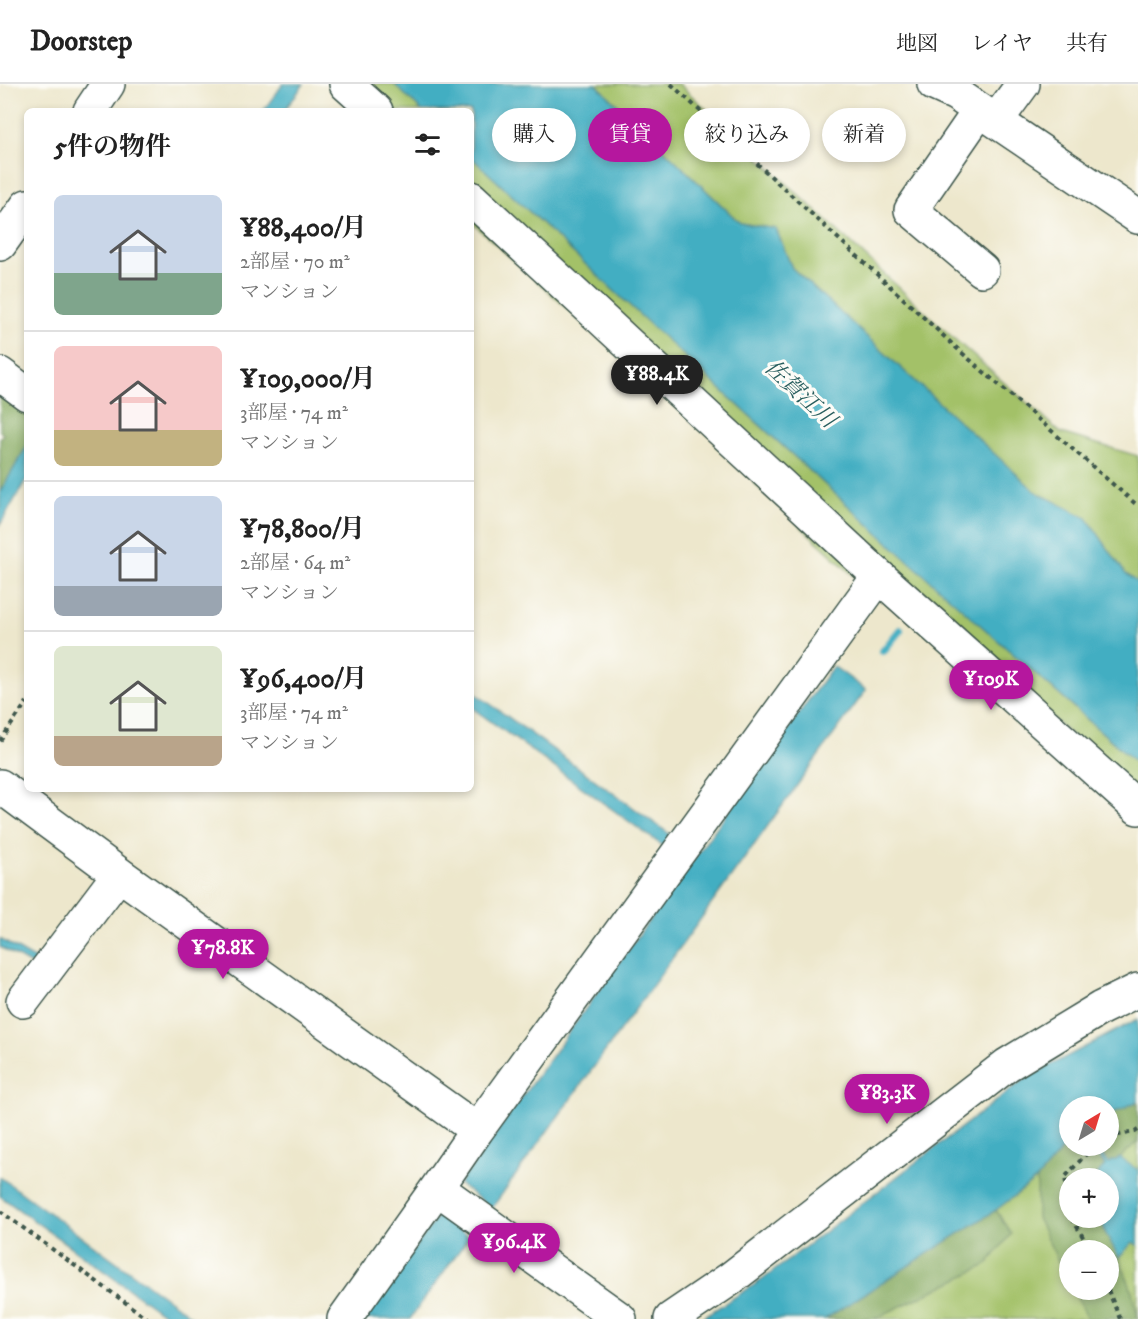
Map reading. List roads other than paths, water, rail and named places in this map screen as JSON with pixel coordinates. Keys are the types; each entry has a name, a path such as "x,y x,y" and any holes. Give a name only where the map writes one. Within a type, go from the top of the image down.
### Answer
{"street":[{"path":"92,108 108,84"},
{"path":"346,84 373,108"},
{"path":"934,84 956,94 1138,217"},
{"path":"982,270 911,210 988,116 1023,84"},
{"path":"474,201 879,576 1138,808"},
{"path":"0,244 24,210"},
{"path":"0,374 24,392"},
{"path":"344,1319 477,1130 879,576"},
{"path":"0,786 477,1130"},
{"path":"23,1001 119,874"},
{"path":"670,1319 730,1279 1007,1065 1101,1008 1138,990"},
{"path":"437,1188 620,1319"}],"water":[{"path":"283,84 304,84 286,108 265,108"},
{"name":"佐賀江川","path":"394,84 596,84 621,108 588,108 588,162 672,162 672,157 740,223 776,229 792,268 1036,492 1087,518 1125,573 1138,583 1138,764 935,585 474,160 474,108 419,108"},
{"path":"24,451 24,483 0,525 0,492"},
{"path":"833,666 866,690 492,1208 459,1184"},
{"path":"474,692 675,838 667,849 474,709"},
{"path":"0,939 36,960 33,966 0,947"},
{"path":"1138,1019 1138,1101 1119,1110 1119,1096 1059,1096 1059,1153 1037,1179 996,1210 825,1319 700,1319 762,1280 1026,1078"},
{"path":"1098,1156 1103,1156 1108,1163 1120,1158 1138,1170 1138,1246 1133,1242 1119,1257 1119,1240 1109,1240 1104,1228 1119,1228 1119,1168 1103,1168 1105,1165"},
{"path":"0,1177 195,1319 170,1319 0,1196"},
{"path":"439,1214 469,1237 410,1319 364,1319"}],"waterway":[{"path":"883,651 900,630"}]}
